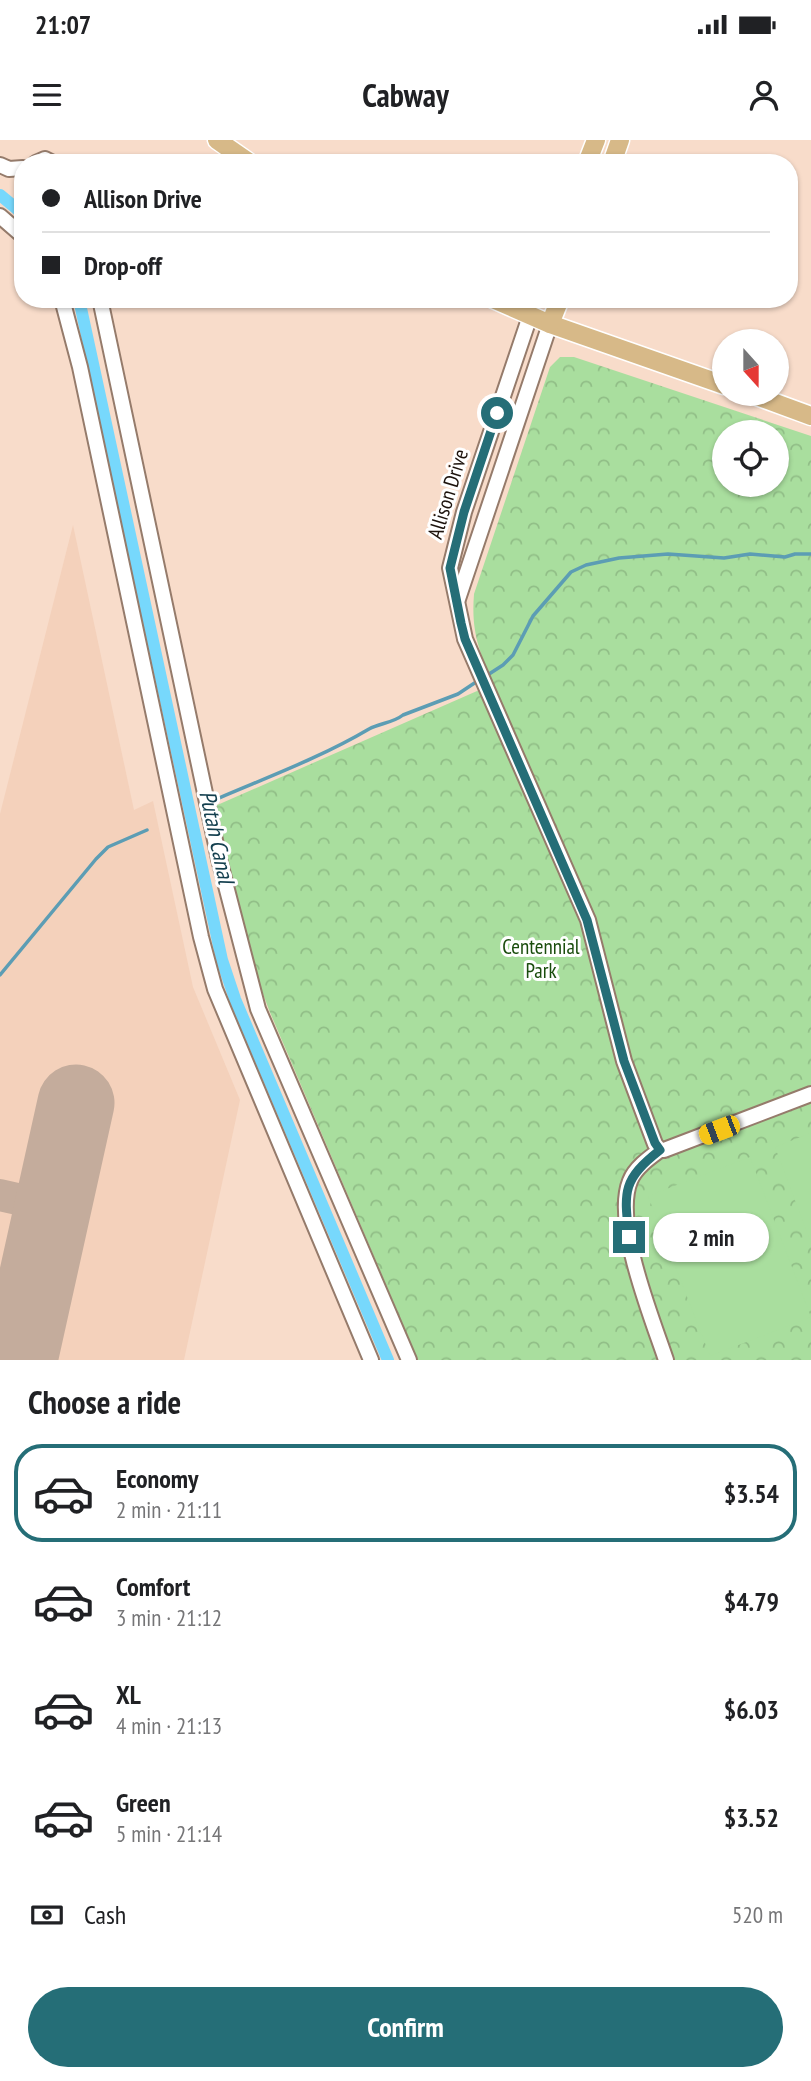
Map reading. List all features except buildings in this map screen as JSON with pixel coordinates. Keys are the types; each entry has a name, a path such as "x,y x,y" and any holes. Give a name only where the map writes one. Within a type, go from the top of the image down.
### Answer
{"main road":[{"path":"217,140 237,154"},
{"path":"534,308 550,324 712,380"},
{"name":"Allison Drive","path":"550,324 556,308"},
{"path":"784,406 811,416"}],"street":[{"path":"0,216 14,228"},
{"path":"64,308 80,367 211,978 261,1103 372,1360"},
{"path":"102,308 219,859 258,1009 409,1360"},
{"name":"Allison Drive","path":"457,601 450,568 464,512 533,308"},
{"name":"Allison Drive","path":"457,601 550,324"},
{"path":"457,601 465,639 587,920 624,1061 660,1150"},
{"path":"666,1360 636,1268 626,1211 629,1181 635,1172 660,1150 811,1094"}],"shaded area":[{"path":"73,525 134,810 153,801 193,987 240,1100 184,1360 0,1360 0,814"}],"green space":[{"name":"Centennial Park","path":"560,357 574,357 712,403 712,406 721,406 763,420 712,420 712,497 789,497 789,429 811,436 811,1360 418,1360 269,1010 247,951 215,806 493,684 477,640 474,594 550,367"},
{"path":"811,1133 811,1243 775,1147"},
{"path":"750,1157 811,1317 710,1356 648,1196"}],"waterway":[{"name":"Putah Canal","path":"0,195 14,207"},
{"name":"Putah Canal","path":"81,308 222,960 235,999 388,1360"},
{"path":"486,676 513,655 533,616 571,572 586,565 619,558 668,554 724,558 750,554 785,557 811,554"},
{"path":"212,801 312,758 373,727 458,694 479,680"},
{"path":"0,975 108,847 147,830"}],"taxiway":[{"path":"0,1195 53,1207"}],"runway":[{"path":"19,1360 76,1103"}],"route":[{"path":"497,413 464,512 450,568 465,639 587,920 624,1061 660,1150 635,1172 629,1181 626,1211 629,1237"}]}
